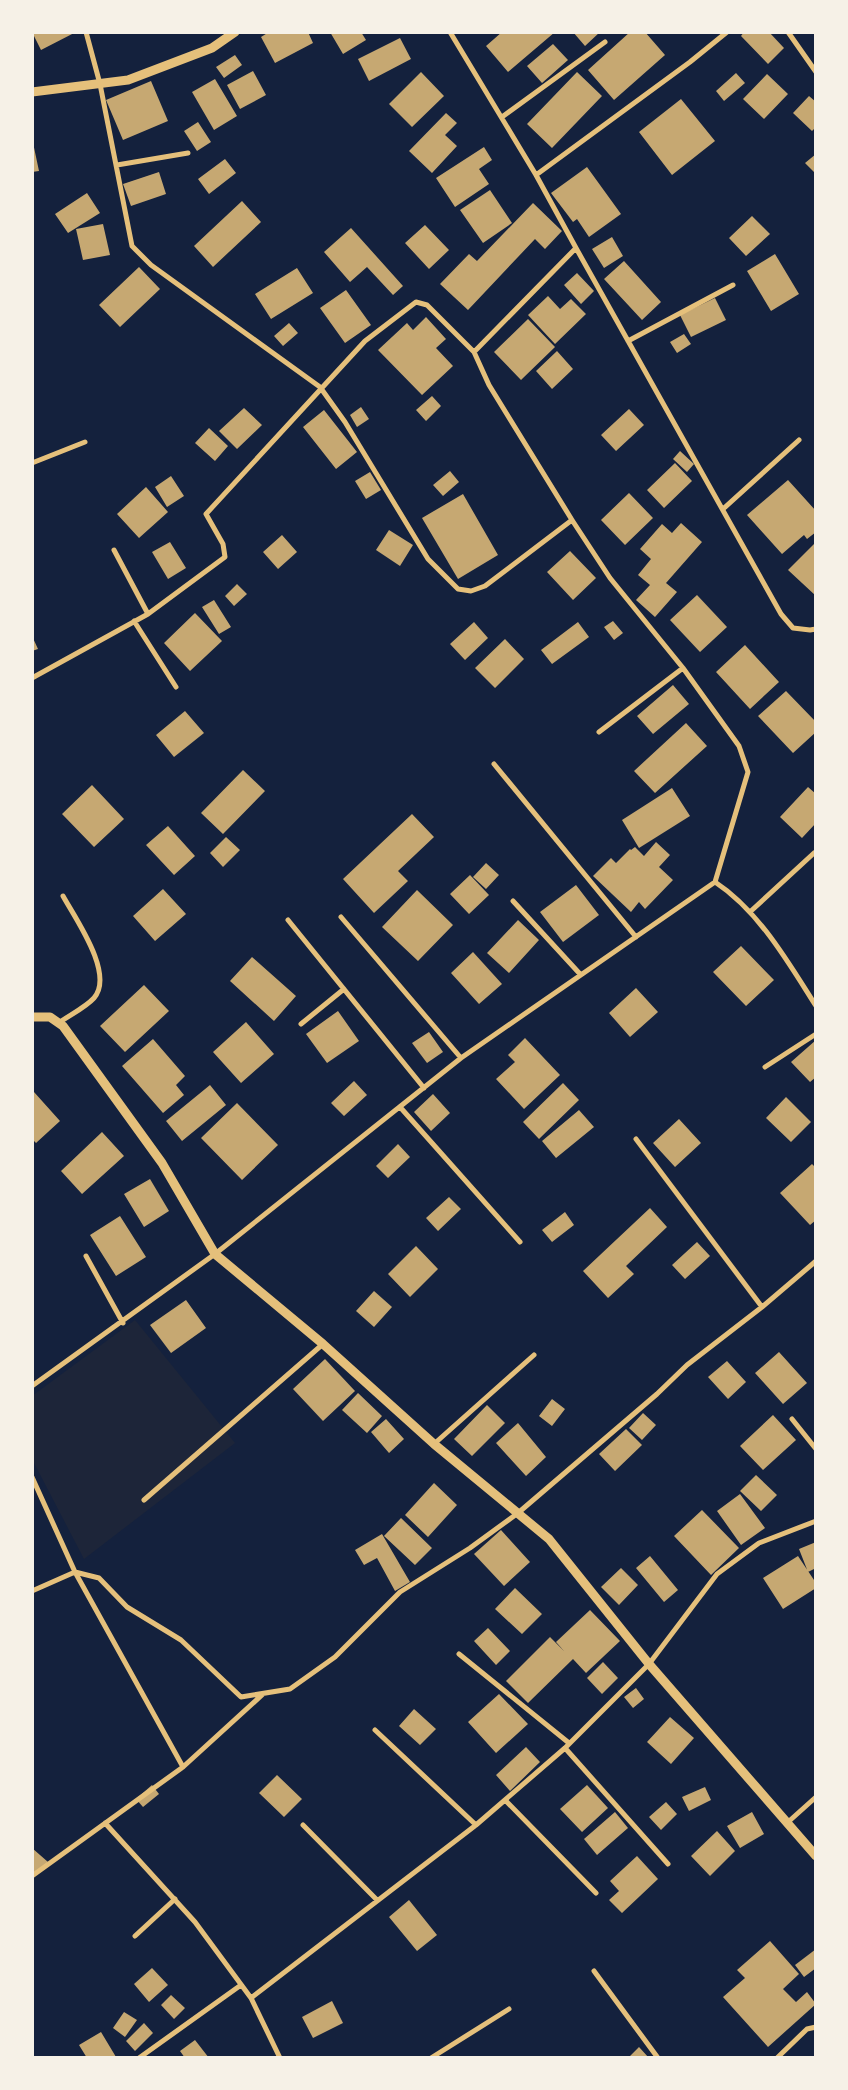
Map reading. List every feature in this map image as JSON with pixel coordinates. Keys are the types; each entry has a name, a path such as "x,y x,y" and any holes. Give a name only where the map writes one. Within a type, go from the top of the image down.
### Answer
{"street":[{"path":"86,32 100,84 132,246 152,265 320,387 345,422 428,559 458,589 471,591 485,586 572,520"},
{"path":"32,92 128,80 212,48 235,32"},
{"path":"450,32 536,175 781,614 793,628 816,629"},
{"path":"536,175 690,62 726,32"},
{"path":"788,32 816,72"},
{"path":"502,117 605,42"},
{"path":"117,165 188,153"},
{"path":"474,352 576,248"},
{"path":"628,341 733,285"},
{"path":"32,678 148,614 225,557 223,544 206,514 320,387 365,341 416,302 427,305 474,352 489,384 572,520 610,578 683,668 739,746 748,772 716,882 460,1058 215,1254 123,1323 32,1386"},
{"path":"723,509 799,440"},
{"path":"32,463 85,442"},
{"path":"114,550 148,614"},
{"path":"134,621 176,687"},
{"path":"599,732 683,668"},
{"path":"494,764 636,937"},
{"path":"751,911 814,853"},
{"path":"716,882 733,893 751,911 816,1006"},
{"path":"60,1022 95,997 100,982 98,960 63,896"},
{"path":"513,901 580,974"},
{"path":"341,917 460,1058"},
{"path":"288,920 424,1088"},
{"path":"300,1024 344,989"},
{"path":"32,1018 46,1016 60,1022 162,1163 215,1254 323,1344 434,1444 549,1539 649,1664 816,1856"},
{"path":"765,1067 816,1034"},
{"path":"400,1107 520,1242"},
{"path":"636,1139 762,1307"},
{"path":"86,1256 123,1323"},
{"path":"32,1591 75,1572 99,1578 126,1607 180,1640 241,1697 290,1689 335,1657 400,1592 470,1548 518,1513 657,1394 687,1365 762,1307 816,1261"},
{"path":"144,1500 323,1344"},
{"path":"434,1444 534,1355"},
{"path":"792,1419 816,1449"},
{"path":"32,1477 75,1572 183,1767"},
{"path":"251,1998 476,1825 567,1745 649,1664 717,1574 759,1543 816,1521"},
{"path":"459,1654 567,1745 668,1864"},
{"path":"32,1876 183,1767 263,1694"},
{"path":"375,1730 476,1825"},
{"path":"787,1823 816,1797"},
{"path":"506,1800 596,1893"},
{"path":"105,1824 195,1922 251,1998 280,2058"},
{"path":"302,1825 377,1900"},
{"path":"135,1936 175,1900"},
{"path":"594,1971 658,2058"},
{"path":"139,2058 241,1985"},
{"path":"431,2058 509,2010"},
{"path":"777,2058 808,2030 816,2027"}],"shaded area":[{"path":"135,1320 235,1443 84,1559 33,1461 32,1396"}],"building":[{"path":"32,32 76,32 41,50"},
{"path":"269,32 308,32 313,43 275,63 261,37"},
{"path":"330,32 361,32 366,40 343,54"},
{"path":"502,32 555,32 508,72 486,46"},
{"path":"573,32 600,32 585,46"},
{"path":"630,32 645,32 665,55 614,100 588,70"},
{"path":"744,32 769,32 784,48 768,64 741,36"},
{"path":"400,38 411,59 369,81 358,59"},
{"path":"553,44 568,60 542,83 527,66"},
{"path":"235,55 242,65 224,78 216,67"},
{"path":"253,71 266,95 240,109 227,85"},
{"path":"421,72 444,96 412,127 389,104"},
{"path":"577,72 602,96 552,148 527,124"},
{"path":"736,73 745,83 724,101 716,91"},
{"path":"767,74 788,94 764,119 743,99"},
{"path":"215,79 237,116 214,130 192,92"},
{"path":"151,81 168,121 123,140 106,100"},
{"path":"809,96 816,102 816,127 812,131 793,113"},
{"path":"681,99 715,141 672,175 639,132"},
{"path":"446,113 457,123 445,135 457,146 432,173 409,151"},
{"path":"198,122 211,142 197,151 184,131"},
{"path":"32,138 39,171 32,172"},
{"path":"484,147 492,160 479,169 489,184 455,207 436,178"},
{"path":"816,154 816,174 805,163"},
{"path":"225,159 236,173 209,194 198,179"},
{"path":"587,167 621,214 589,237 577,219 573,222 551,193"},
{"path":"159,172 166,194 131,206 123,184"},
{"path":"490,190 512,223 483,243 460,210"},
{"path":"87,193 100,213 68,233 55,214"},
{"path":"242,201 261,222 213,267 194,246"},
{"path":"533,203 562,231 545,249 535,239 468,310 440,284 469,254 477,261"},
{"path":"752,216 770,234 746,256 729,238"},
{"path":"103,224 110,255 83,260 76,229"},
{"path":"425,225 449,250 429,269 405,243"},
{"path":"351,228 403,286 393,295 367,267 350,282 324,252"},
{"path":"612,237 623,256 604,268 592,249"},
{"path":"775,254 799,294 771,311 747,271"},
{"path":"624,261 661,302 642,320 604,279"},
{"path":"139,267 160,289 120,327 99,305"},
{"path":"297,268 313,293 271,319 255,294"},
{"path":"577,273 594,291 581,304 564,285"},
{"path":"346,290 371,325 345,343 320,308"},
{"path":"548,296 560,309 571,299 586,314 555,344 528,315"},
{"path":"715,298 726,320 691,337 680,315"},
{"path":"426,317 446,339 436,348 453,366 422,395 378,350 407,323 413,330"},
{"path":"528,319 555,347 521,380 494,352"},
{"path":"289,323 298,333 283,346 274,336"},
{"path":"684,334 691,344 677,353 670,342"},
{"path":"557,351 573,369 552,389 536,371"},
{"path":"432,396 441,406 426,421 416,410"},
{"path":"361,407 369,419 357,427 350,415"},
{"path":"244,408 262,425 237,449 219,431"},
{"path":"629,409 644,425 616,451 601,435"},
{"path":"324,410 357,452 336,469 303,427"},
{"path":"209,428 228,446 215,461 195,443"},
{"path":"680,451 694,464 687,472 673,459"},
{"path":"675,463 692,481 664,508 647,490"},
{"path":"450,471 459,482 443,496 433,485"},
{"path":"370,472 381,490 366,499 355,481"},
{"path":"171,476 184,496 167,507 155,487"},
{"path":"788,480 816,511 816,532 807,539 804,535 782,554 747,515"},
{"path":"146,487 168,512 139,538 117,514"},
{"path":"629,493 653,518 625,545 601,520"},
{"path":"463,494 498,555 458,579 422,518"},
{"path":"681,523 702,542 666,583 677,592 655,617 636,600 650,585 638,575 651,559 640,549 662,524 672,533"},
{"path":"389,530 413,545 400,566 376,550"},
{"path":"282,535 297,552 278,569 263,552"},
{"path":"170,542 186,568 168,579 152,552"},
{"path":"816,542 816,596 788,570"},
{"path":"570,551 596,578 573,600 547,572"},
{"path":"237,584 247,594 234,606 225,596"},
{"path":"697,595 727,627 700,652 670,620"},
{"path":"214,600 231,627 219,634 202,607"},
{"path":"195,613 222,641 190,671 164,643"},
{"path":"613,621 623,633 614,640 604,627"},
{"path":"474,622 488,638 465,660 450,644"},
{"path":"578,622 589,637 552,664 541,650"},
{"path":"32,636 38,649 32,651"},
{"path":"505,639 524,659 495,688 475,668"},
{"path":"745,645 779,682 750,709 716,672"},
{"path":"673,685 689,704 653,734 637,716"},
{"path":"786,691 816,722 816,732 793,753 758,716"},
{"path":"185,711 204,733 174,757 156,735"},
{"path":"686,723 707,746 655,793 634,771"},
{"path":"243,770 265,791 223,834 201,813"},
{"path":"92,785 124,819 94,847 62,814"},
{"path":"808,787 816,794 816,823 802,838 780,817"},
{"path":"672,788 690,816 639,848 622,820"},
{"path":"412,814 434,837 398,871 408,881 374,913 343,879"},
{"path":"168,826 195,856 174,875 146,845"},
{"path":"226,837 240,850 223,867 210,853"},
{"path":"656,842 670,855 659,867 673,880 645,909 639,902 631,912 593,876 611,858 616,863 630,849 635,847 644,856"},
{"path":"486,863 499,875 486,889 473,877"},
{"path":"470,875 489,895 469,914 450,894"},
{"path":"576,885 599,915 563,942 540,912"},
{"path":"163,889 186,914 155,941 133,916"},
{"path":"417,890 453,925 418,961 382,927"},
{"path":"518,920 539,940 509,973 487,953"},
{"path":"741,946 774,980 746,1006 713,972"},
{"path":"473,952 502,984 479,1004 451,973"},
{"path":"252,957 296,996 274,1021 230,981"},
{"path":"144,985 169,1011 125,1052 100,1026"},
{"path":"636,988 658,1012 630,1037 609,1013"},
{"path":"338,1011 359,1041 327,1063 306,1034"},
{"path":"246,1022 274,1054 241,1083 213,1052"},
{"path":"429,1032 443,1052 427,1063 412,1043"},
{"path":"525,1038 560,1075 524,1109 496,1079 515,1062 508,1055"},
{"path":"153,1039 185,1076 176,1085 184,1095 163,1113 122,1066"},
{"path":"816,1040 816,1077 810,1082 791,1062"},
{"path":"354,1081 367,1095 344,1116 331,1103"},
{"path":"563,1083 579,1100 539,1139 523,1122"},
{"path":"210,1085 226,1105 182,1141 166,1121"},
{"path":"34,1092 60,1121 36,1143 32,1139"},
{"path":"433,1094 450,1113 431,1131 414,1112"},
{"path":"786,1097 811,1122 791,1142 766,1118"},
{"path":"237,1103 278,1145 242,1180 201,1138"},
{"path":"579,1110 594,1127 556,1158 542,1141"},
{"path":"679,1119 701,1143 675,1167 653,1143"},
{"path":"102,1132 124,1156 82,1194 61,1171"},
{"path":"398,1144 410,1157 388,1178 376,1166"},
{"path":"812,1164 816,1168 816,1220 810,1225 780,1193"},
{"path":"150,1179 169,1211 144,1227 124,1194"},
{"path":"449,1197 461,1209 438,1231 426,1218"},
{"path":"650,1208 667,1227 626,1266 634,1274 608,1298 583,1271"},
{"path":"565,1212 574,1225 552,1242 542,1230"},
{"path":"120,1216 146,1257 116,1276 90,1235"},
{"path":"697,1242 710,1256 685,1279 672,1265"},
{"path":"416,1246 438,1269 410,1297 388,1274"},
{"path":"374,1291 392,1307 374,1327 356,1311"},
{"path":"186,1300 206,1328 171,1353 150,1325"},
{"path":"779,1352 807,1383 783,1404 755,1373"},
{"path":"325,1359 355,1391 323,1421 293,1389"},
{"path":"727,1361 746,1382 728,1399 708,1377"},
{"path":"358,1393 382,1416 367,1433 342,1410"},
{"path":"552,1399 565,1409 552,1426 539,1416"},
{"path":"487,1405 505,1423 472,1456 454,1439"},
{"path":"643,1413 656,1425 642,1440 629,1428"},
{"path":"773,1415 796,1440 763,1470 740,1446"},
{"path":"386,1419 404,1439 389,1453 371,1432"},
{"path":"518,1423 546,1457 526,1476 496,1443"},
{"path":"626,1429 642,1445 615,1471 599,1454"},
{"path":"756,1475 777,1495 761,1511 740,1491"},
{"path":"434,1483 457,1505 428,1537 405,1515"},
{"path":"740,1494 765,1528 741,1545 717,1511"},
{"path":"702,1510 739,1548 711,1575 674,1536"},
{"path":"401,1518 432,1548 415,1565 384,1536"},
{"path":"501,1530 530,1562 504,1586 474,1554"},
{"path":"382,1534 410,1582 395,1591 377,1558 364,1565 355,1550"},
{"path":"816,1542 816,1568 808,1572 799,1549"},
{"path":"650,1556 678,1590 664,1602 636,1568"},
{"path":"798,1556 816,1583 816,1588 783,1609 763,1578"},
{"path":"621,1568 638,1585 619,1605 601,1587"},
{"path":"515,1588 542,1614 522,1634 495,1609"},
{"path":"590,1610 620,1641 586,1673 573,1659 528,1703 506,1681 550,1637 564,1651 556,1642"},
{"path":"488,1628 510,1651 496,1665 474,1641"},
{"path":"603,1662 618,1678 602,1694 587,1678"},
{"path":"636,1688 644,1699 633,1708 624,1697"},
{"path":"499,1694 528,1724 496,1753 468,1722"},
{"path":"414,1709 436,1729 420,1745 399,1726"},
{"path":"670,1717 694,1738 671,1764 647,1742"},
{"path":"526,1747 540,1762 510,1791 496,1775"},
{"path":"277,1775 302,1799 284,1817 259,1793"},
{"path":"152,1785 159,1794 143,1807 136,1799"},
{"path":"587,1785 608,1808 582,1832 560,1809"},
{"path":"705,1787 711,1800 689,1811 682,1797"},
{"path":"666,1802 677,1814 661,1830 649,1817"},
{"path":"615,1812 628,1828 597,1855 584,1839"},
{"path":"752,1812 764,1834 740,1848 727,1826"},
{"path":"717,1831 735,1851 710,1876 691,1856"},
{"path":"32,1848 48,1862 32,1879"},
{"path":"637,1856 658,1879 622,1913 609,1900 619,1891 610,1881"},
{"path":"409,1900 437,1935 417,1951 389,1917"},
{"path":"770,1941 799,1974 783,1989 796,2002 807,1992 816,2004 768,2047 723,1997 745,1978 737,1970"},
{"path":"816,1949 816,1968 804,1977 795,1965"},
{"path":"152,1968 168,1985 149,2002 134,1984"},
{"path":"171,1995 185,2008 174,2019 161,2005"},
{"path":"332,2001 343,2023 313,2038 302,2017"},
{"path":"124,2012 137,2020 125,2037 113,2028"},
{"path":"144,2023 153,2033 135,2051 126,2041"},
{"path":"101,2032 116,2057 87,2058 79,2045"},
{"path":"195,2040 209,2058 185,2058 180,2051"},
{"path":"639,2047 649,2058 628,2058"}]}
